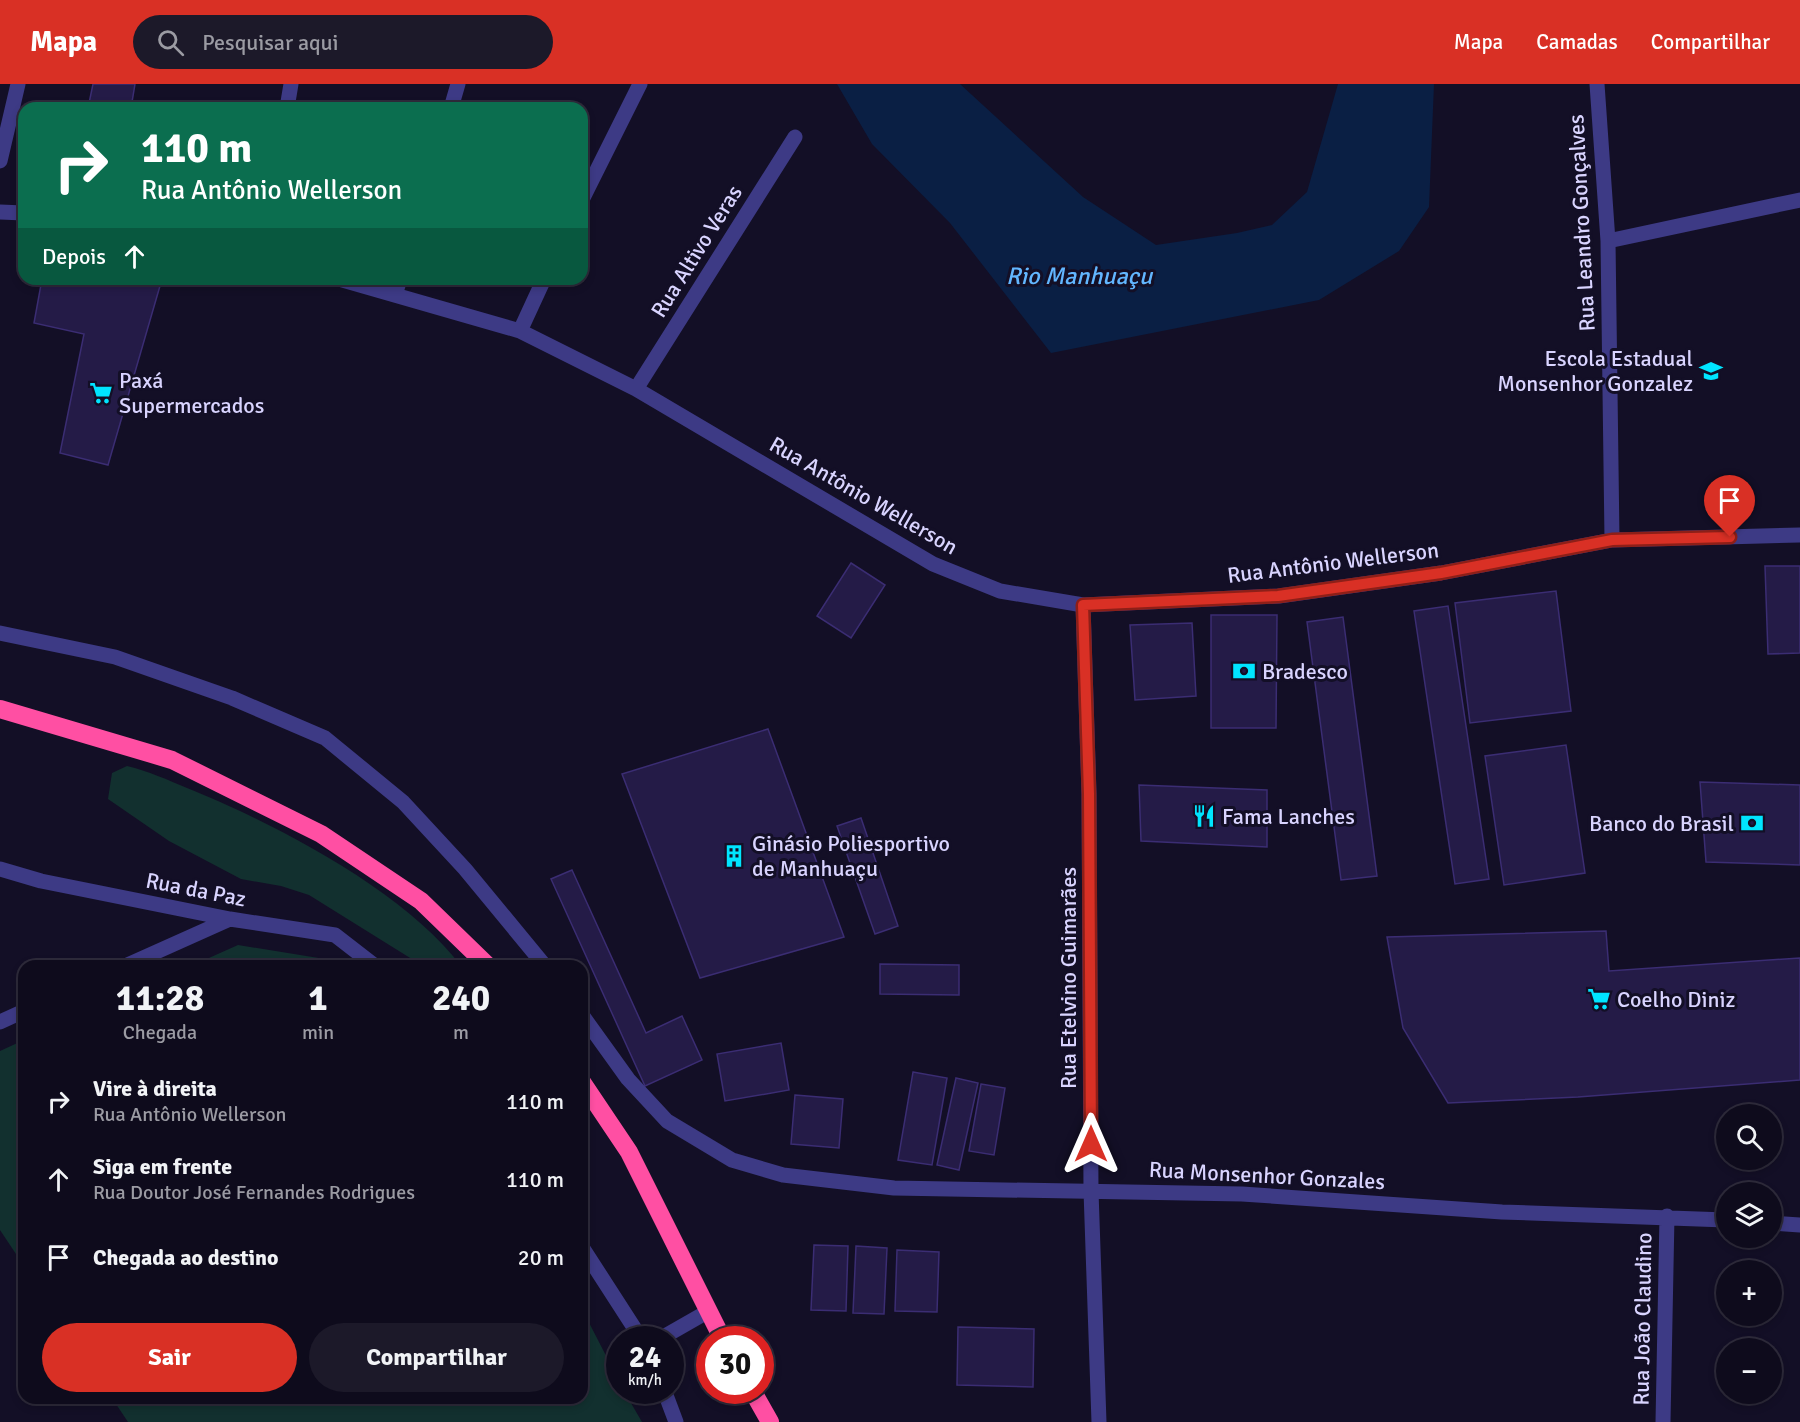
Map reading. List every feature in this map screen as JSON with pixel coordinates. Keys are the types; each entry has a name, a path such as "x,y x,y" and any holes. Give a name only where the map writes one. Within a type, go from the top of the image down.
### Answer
{"highway":[{"path":"0,709 172,760 321,834 421,901 482,960"},
{"path":"588,1091 629,1152 716,1326"},
{"path":"760,1404 770,1422"}],"street":[{"path":"0,161 18,84"},
{"path":"287,102 291,84"},
{"path":"453,102 458,84"},
{"path":"588,188 640,84"},
{"name":"Rua Leandro Gonçalves","path":"1597,84 1608,241 1612,540"},
{"name":"Rua Altivo Veras","path":"636,389 795,137"},
{"path":"1608,241 1800,200"},
{"path":"0,212 18,213"},
{"name":"Rua Antônio Wellerson","path":"360,285 520,331 636,389 933,564 1000,591 1083,605 1278,596 1441,573 1612,540 1800,535"},
{"path":"395,295 398,285"},
{"path":"520,331 541,285"},
{"name":"Rua Etelvino Guimarães","path":"1083,605 1089,794 1091,1191 1099,1422"},
{"path":"0,633 115,657 232,698 326,738 403,802 465,869 540,960"},
{"name":"Rua da Paz","path":"0,869 41,880 230,919 335,935 367,960"},
{"path":"138,960 230,919"},
{"path":"0,1022 18,1014"},
{"name":"Rua Monsenhor Gonzales","path":"588,1023 628,1079 667,1121 732,1160 783,1175 894,1188 1242,1194 1502,1212 1716,1219"},
{"name":"Rua João Claudino","path":"1663,1422 1667,1216"},
{"path":"1782,1224 1800,1225"},
{"path":"588,1256 633,1326"},
{"path":"683,1326 708,1312"},
{"path":"669,1404 676,1422"}],"green space":[{"path":"127,766 143,770 259,820 297,840 336,862 407,911 437,938 456,960 413,960 309,895 281,886 241,879 169,841 108,799 112,773"},
{"path":"238,945 331,960 204,960"},
{"path":"18,1043 18,1257 0,1230 0,1051"},
{"path":"588,1321 606,1356 606,1404 632,1404 642,1422 128,1422 116,1404 588,1404"}],"water":[{"name":"Rio Manhuaçu","path":"837,84 960,84 1083,197 1156,245 1237,233 1272,225 1307,192 1338,84 1434,84 1429,207 1399,251 1319,300 1051,353 950,223 872,144"}],"building":[{"path":"93,84 135,84 132,102 89,102"},
{"name":"Paxá Supermercados","path":"41,285 160,285 108,465 60,453 84,334 34,323"},
{"path":"851,563 885,585 851,638 817,616"},
{"path":"1765,566 1800,566 1800,653 1768,654"},
{"path":"1556,591 1571,711 1470,723 1455,603"},
{"path":"1448,606 1489,879 1455,884 1414,611"},
{"name":"Bradesco","path":"1211,615 1277,615 1276,728 1211,728"},
{"path":"1343,617 1377,876 1341,880 1307,622"},
{"path":"1192,623 1196,696 1135,700 1130,625"},
{"name":"Ginásio Poliesportivo de Manhuaçu","path":"768,729 844,937 700,978 622,774"},
{"path":"1566,745 1585,873 1504,885 1485,756"},
{"name":"Banco do Brasil","path":"1700,782 1800,785 1800,865 1706,862"},
{"name":"Fama Lanches","path":"1139,785 1267,790 1267,847 1141,841"},
{"path":"861,818 898,926 875,934 837,826"},
{"path":"572,870 646,1033 682,1016 702,1060 645,1086 551,879"},
{"name":"Coelho Diniz","path":"1606,931 1609,971 1800,958 1800,1080 1578,1097 1448,1103 1403,1028 1387,937"},
{"path":"880,964 959,965 959,995 880,994"},
{"path":"781,1043 789,1090 725,1101 717,1054"},
{"path":"913,1072 947,1078 932,1165 898,1160"},
{"path":"956,1078 978,1083 959,1170 937,1165"},
{"path":"981,1084 1005,1088 994,1155 969,1151"},
{"path":"795,1095 843,1099 839,1148 791,1144"},
{"path":"814,1245 848,1246 846,1311 811,1310"},
{"path":"856,1246 887,1248 884,1314 853,1313"},
{"path":"897,1250 939,1252 937,1312 895,1311"},
{"path":"958,1327 1034,1329 1033,1387 957,1385"}],"place":[{"name":"Escola Estadual Monsenhor Gonzalez","path":"1711,371"},
{"name":"Paxá Supermercados","path":"101,393"},
{"name":"Bradesco","path":"1244,671"},
{"name":"Fama Lanches","path":"1204,816"},
{"name":"Banco do Brasil","path":"1752,823"},
{"name":"Ginásio Poliesportivo de Manhuaçu","path":"734,856"},
{"name":"Coelho Diniz","path":"1599,999"}],"route":[{"path":"1091,1144 1089,794 1083,605 1278,596 1441,573 1612,540 1730,537"}]}
